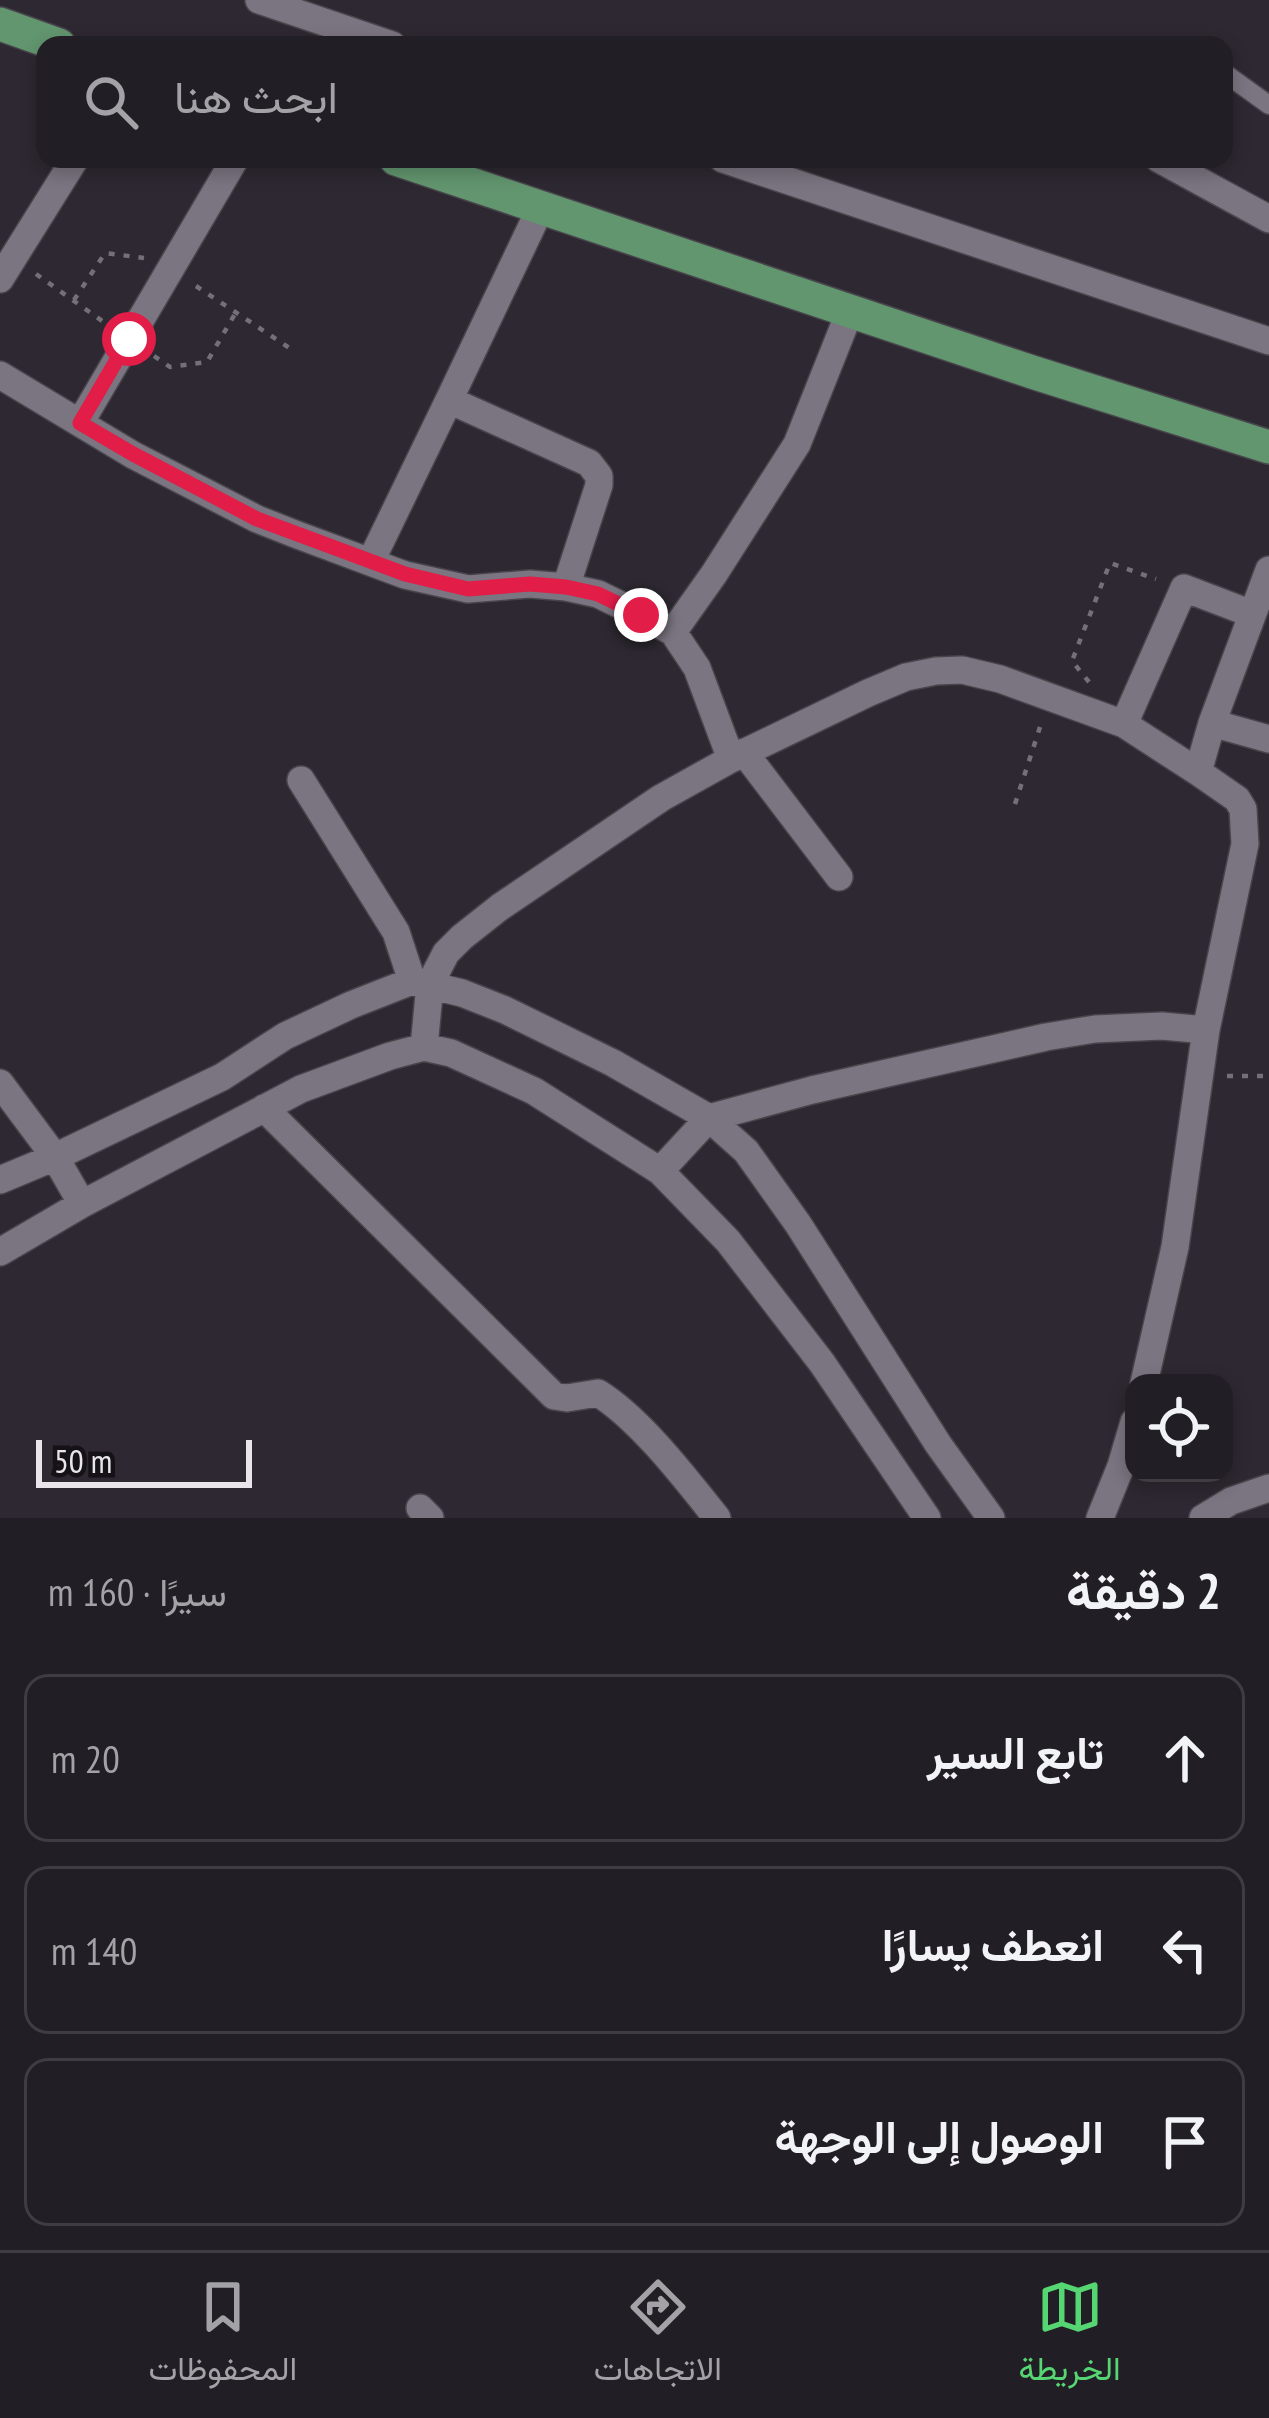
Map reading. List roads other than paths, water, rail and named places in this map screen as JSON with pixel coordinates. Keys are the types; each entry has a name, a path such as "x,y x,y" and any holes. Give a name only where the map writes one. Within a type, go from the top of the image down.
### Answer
{"main road":[{"path":"0,25 36,37"},
{"path":"423,168 1269,447"}],"street":[{"path":"260,0 318,33"},
{"path":"1233,79 1269,105"},
{"path":"6,269 69,168"},
{"path":"80,423 230,168"},
{"path":"750,168 1269,340"},
{"path":"1176,168 1269,219"},
{"path":"371,561 541,207"},
{"path":"673,632 796,444 850,311"},
{"path":"0,375 133,454 257,519 405,574 468,589 530,584 598,594 673,632 697,668 737,755 839,877"},
{"path":"449,400 550,443 596,470 594,501 566,587"},
{"path":"1198,772 1269,570"},
{"path":"1124,724 1184,588 1252,614"},
{"path":"0,1180 222,1077 285,1036 351,1005 421,982 462,937 500,907 661,798 737,755 906,677 962,670 1124,724 1237,799 1243,808 1245,844 1206,1030 1175,1247 1146,1374"},
{"path":"1212,723 1269,739"},
{"path":"301,780 396,932 421,982 424,1048"},
{"path":"421,982 505,1010 613,1063 710,1118 746,1151 991,1518"},
{"path":"660,1171 710,1118 855,1080 1094,1029 1162,1026 1206,1030"},
{"path":"0,1252 301,1089 390,1056 424,1048 451,1053 533,1090 660,1171 728,1241 822,1363 927,1518"},
{"path":"0,1083 55,1157 82,1204"},
{"path":"264,1108 554,1396 598,1393 607,1399 645,1434 717,1518"},
{"path":"1100,1518 1125,1450"},
{"path":"1203,1518 1231,1501 1269,1488"}]}
